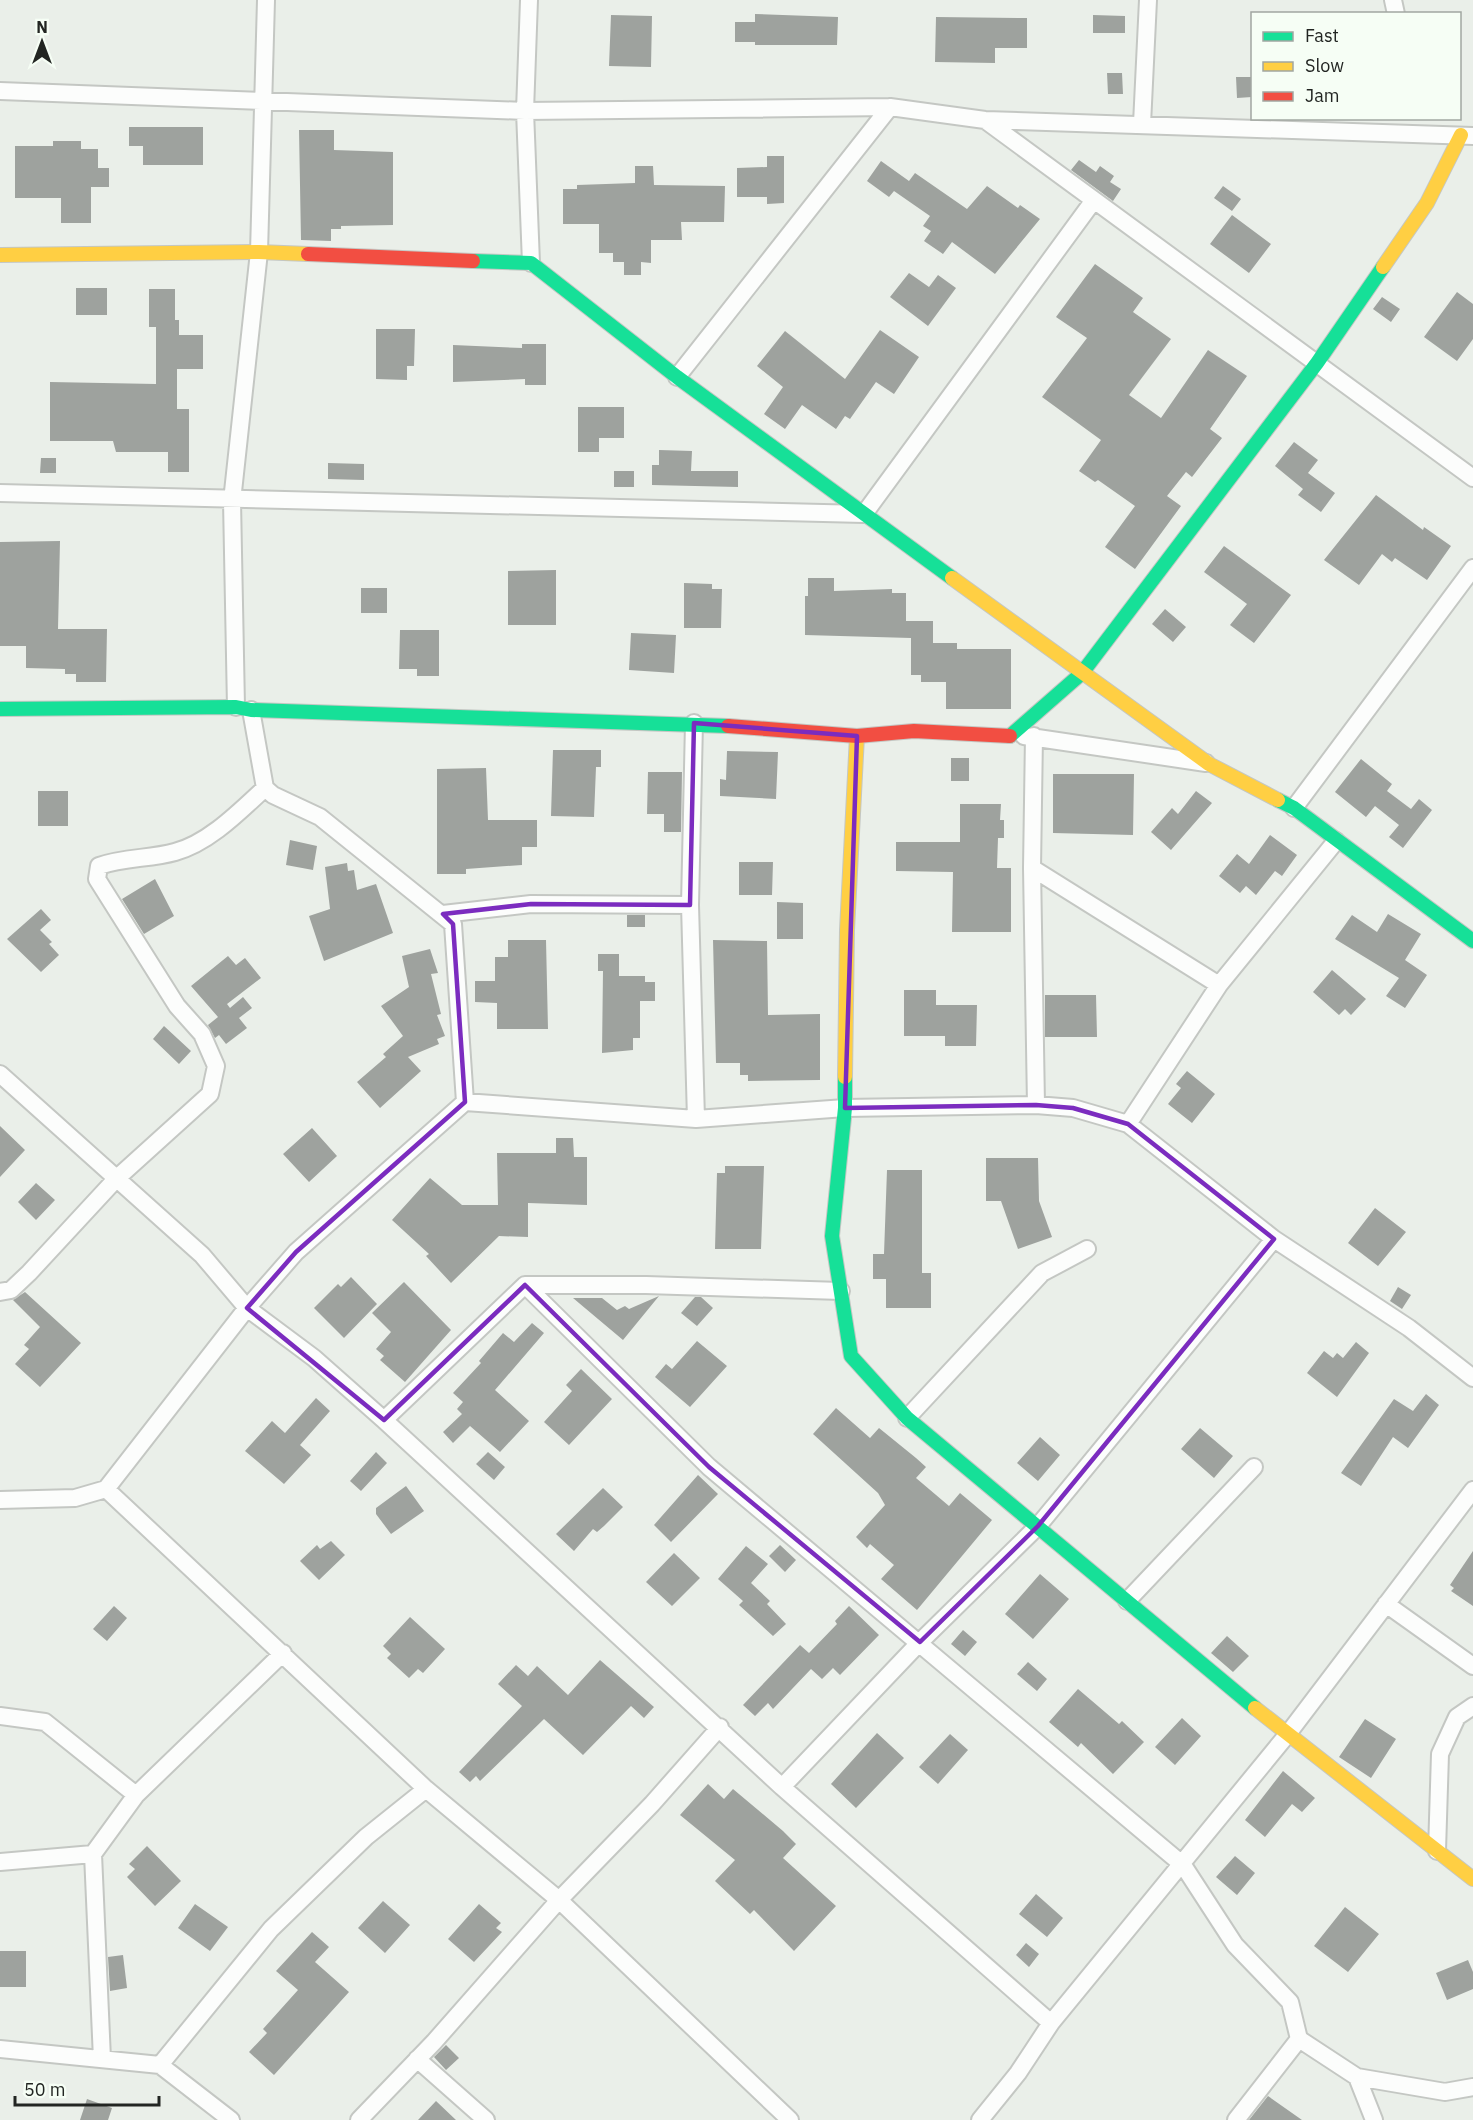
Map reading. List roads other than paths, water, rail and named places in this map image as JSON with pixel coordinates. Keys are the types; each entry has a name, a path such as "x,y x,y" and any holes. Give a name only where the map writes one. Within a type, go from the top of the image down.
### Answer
{"street":[{"path":"266,0 259,252 232,501 243,708 265,788 273,795 320,817 453,924 465,1102"},
{"path":"529,0 525,111 531,263"},
{"path":"1142,124 1148,0"},
{"path":"0,91 525,111 890,107 985,120 1142,124 1419,126 1467,135 1427,203 1317,363 1082,674 1011,736"},
{"path":"677,377 890,107"},
{"path":"985,120 1473,478"},
{"path":"864,514 1094,200"},
{"path":"0,255 259,252 531,263 677,377 1082,674 1209,764 1294,808 1473,941"},
{"path":"0,493 232,501 864,514"},
{"path":"1294,808 1473,568"},
{"path":"0,709 243,708 694,723 857,736 914,731 1034,736 1209,764"},
{"path":"694,723 690,905 696,1119"},
{"path":"857,736 847,930 845,1108 832,1236 850,1356 907,1418 1287,1735 1473,1879"},
{"path":"1034,736 1032,868 1036,1105"},
{"path":"0,1292 11,1290 116,1179 210,1094 216,1066 202,1034 177,1006 97,879 99,866 118,859 176,852 218,830 265,788"},
{"path":"1128,1124 1219,985 1336,841"},
{"path":"1032,868 1219,985"},
{"path":"443,914 531,904 690,905"},
{"path":"0,1074 202,1255 247,1308 314,1358 384,1420 782,1786 1051,2023"},
{"path":"0,1500 75,1498 106,1489 247,1308 296,1252 465,1102 696,1119 845,1108 1036,1105 1073,1108 1128,1124 1274,1239 1409,1328 1473,1378"},
{"path":"782,1786 920,1642 1038,1526 1274,1239"},
{"path":"907,1418 1042,1273 1087,1249"},
{"path":"384,1420 525,1285 646,1285 841,1291"},
{"path":"525,1285 709,1467 1183,1865 1235,1945 1290,2002 1299,2039 1357,2077 1445,2092 1473,2087"},
{"path":"1127,1601 1254,1467"},
{"path":"106,1489 426,1789 559,1900 790,2120"},
{"path":"980,2120 1018,2073 1051,2023 1183,1865 1287,1735 1473,1490"},
{"path":"1386,1604 1473,1665"},
{"path":"102,2060 93,1854 136,1795 283,1653"},
{"path":"1437,1851 1440,1754 1457,1717 1473,1706"},
{"path":"0,1716 45,1722 136,1795"},
{"path":"359,2120 417,2060 559,1900 652,1804 720,1727"},
{"path":"160,2065 271,1929 366,1837 426,1789"},
{"path":"0,1862 93,1854"},
{"path":"1236,2120 1299,2039"},
{"path":"0,2049 160,2065 231,2120"},
{"path":"417,2060 486,2120"},
{"path":"1357,2077 1374,2120"}]}
